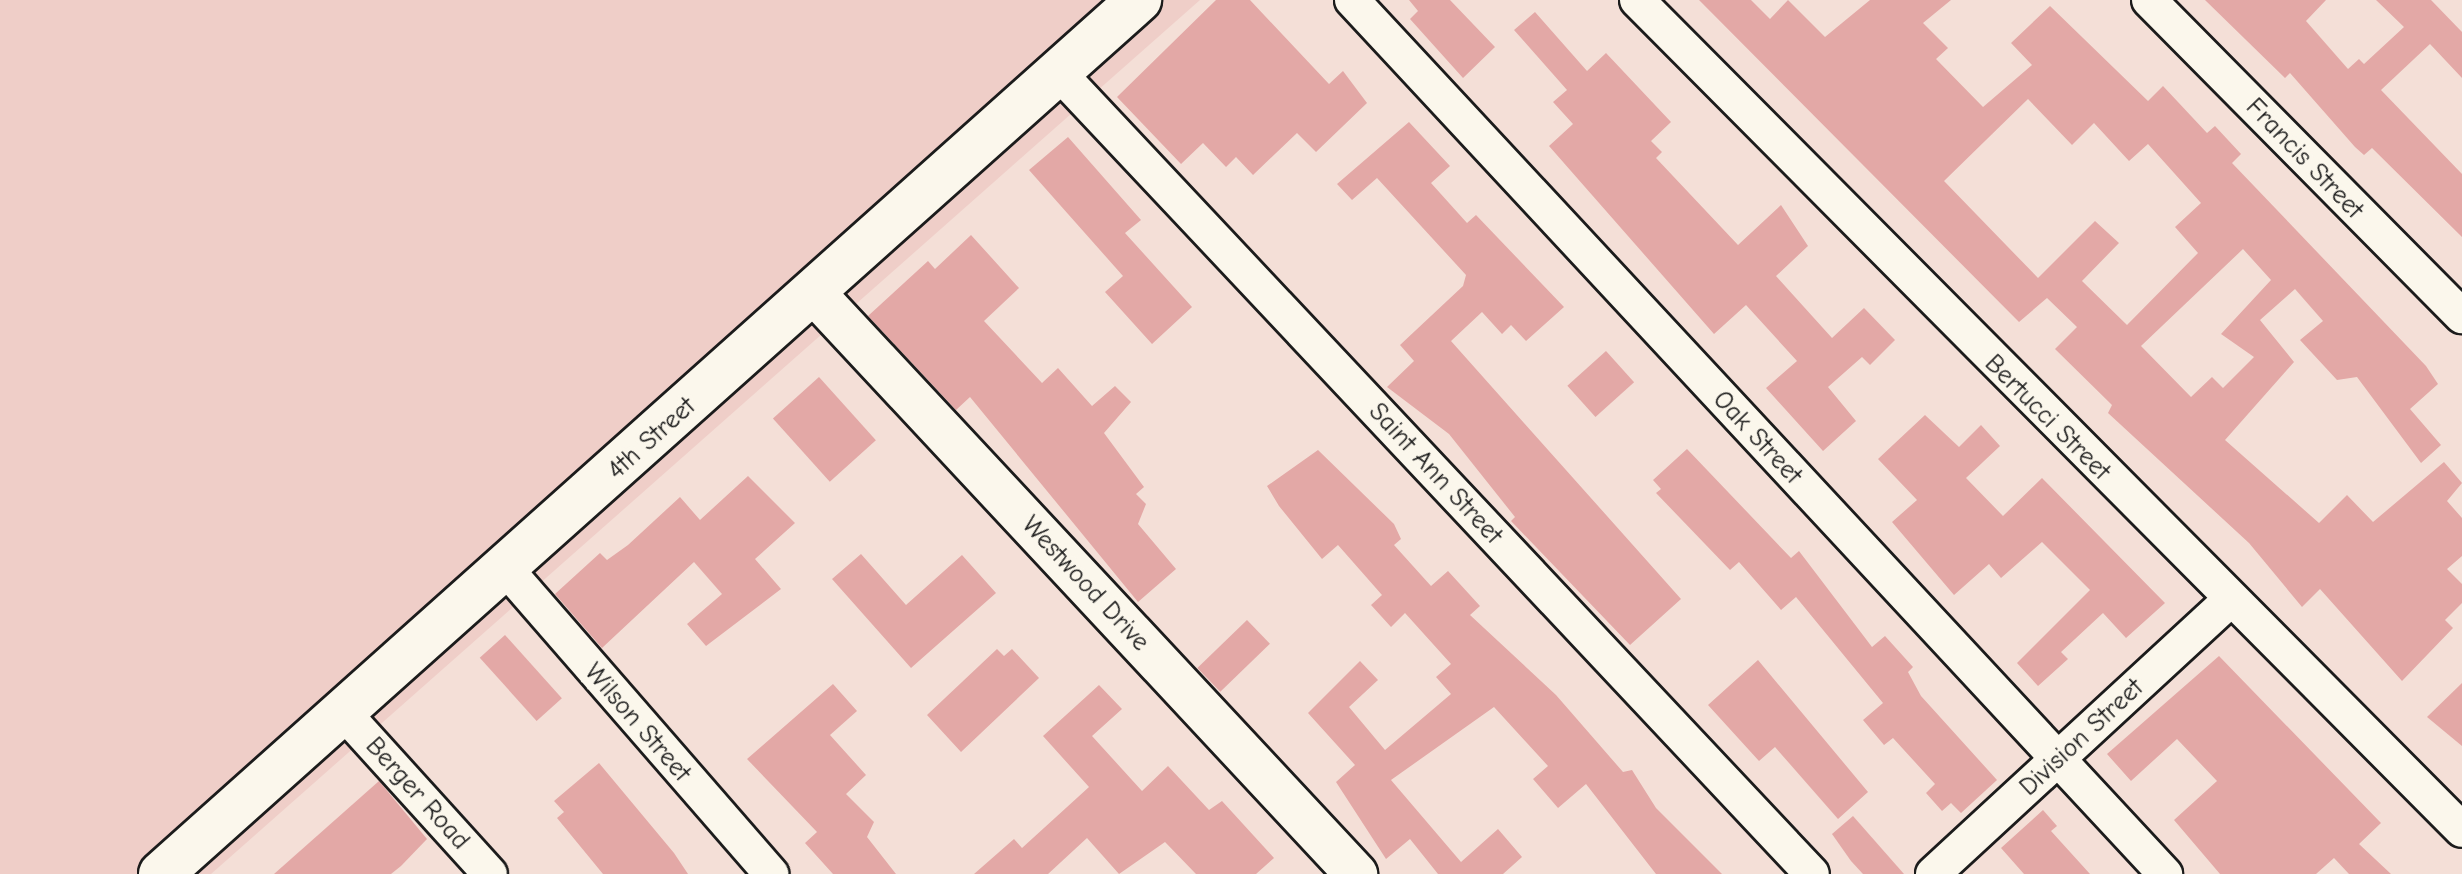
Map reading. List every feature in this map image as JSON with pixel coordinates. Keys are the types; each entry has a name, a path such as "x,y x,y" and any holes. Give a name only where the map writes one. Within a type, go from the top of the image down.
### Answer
{"main road":[{"name":"4th Street","path":"161,874 507,570 1139,0"}],"street":[{"name":"Oak Street","path":"1352,0 2061,758 2165,874"},
{"name":"Bertucci Street","path":"1637,0 2230,600 2462,830"},
{"name":"Francis Street","path":"2149,0 2462,316"},
{"name":"Saint Ann Street","path":"1059,73 1812,874"},
{"name":"Westwood Drive","path":"814,293 1356,874"},
{"name":"Wilson Street","path":"507,570 771,874"},
{"name":"Division Street","path":"1933,874 2230,600"},
{"name":"Berger Road","path":"344,713 490,874"}],"shaded area":[{"path":"0,0 1200,0 211,874 0,874"}],"building":[{"path":"1216,0 1250,0 1329,84 1343,71 1367,103 1316,152 1297,133 1253,175 1236,157 1226,167 1203,143 1181,164 1117,97"},
{"path":"1409,0 1450,0 1495,47 1463,78 1410,19 1418,11"},
{"path":"1699,0 1751,0 1770,19 1788,0 1825,37 1870,0 1951,0 1923,23 1948,48 1936,59 1983,107 2032,65 2011,43 2050,6 2148,101 2163,86 2207,133 2215,126 2241,154 2232,163 2426,366 2438,384 2410,409 2441,445 2421,463 2357,377 2337,380 2300,340 2323,321 2295,289 2260,320 2294,362 2225,440 2319,523 2347,495 2373,522 2444,462 2462,483 2447,501 2462,518 2462,556 2447,569 2462,584 2462,603 2445,620 2453,628 2402,681 2320,589 2302,607 2249,543 2108,413 2112,405 2055,349 2077,327 2047,298 2019,322","holes":["2028,99 2072,145 2094,123 2129,161 2148,144 2201,203 2175,227 2198,253 2127,325 2082,281 2119,243 2095,221 2038,278 1944,181","2243,249 2271,280 2221,334 2254,357 2223,388 2212,377 2191,397 2141,346"]},
{"path":"2205,0 2326,0 2306,21 2348,69 2359,59 2364,64 2404,27 2376,0 2431,0 2462,32 2462,78 2430,44 2381,90 2462,174 2462,237 2372,148 2364,155 2355,147 2290,73 2285,78"},
{"path":"1535,12 1587,71 1606,53 1671,122 1651,141 1662,152 1656,158 1738,245 1781,205 1808,246 1776,276 1832,338 1864,308 1895,340 1870,365 1862,357 1828,387 1856,421 1823,451 1766,388 1797,361 1746,305 1714,334 1549,146 1573,124 1553,102 1567,90 1514,30"},
{"path":"1409,122 1450,166 1431,183 1467,223 1476,215 1564,307 1526,341 1511,325 1502,334 1482,312 1451,341 1681,599 1630,645 1511,521 1515,517 1449,434 1387,387 1414,361 1400,345 1463,286 1466,275 1377,178 1352,200 1337,184"},
{"path":"1068,137 1141,220 1125,233 1192,307 1152,344 1105,292 1123,276 1029,170"},
{"path":"971,235 1019,288 984,321 1042,383 1058,368 1092,406 1115,386 1131,402 1104,433 1144,487 1136,494 1146,504 1138,524 1176,569 1138,602 970,397 956,410 868,316 928,261 935,269"},
{"path":"1606,351 1634,382 1595,417 1567,386"},
{"path":"819,377 876,440 830,482 773,418"},
{"path":"1925,415 1959,447 1981,425 2000,446 1966,478 2003,516 2042,478 2165,603 2126,638 2103,613 2061,652 2068,659 2038,686 2017,663 2090,590 2042,542 2001,578 1989,564 1954,595 1892,522 1917,500 1878,459"},
{"path":"1687,449 1791,558 1799,551 1872,647 1885,636 1913,667 1908,672 1921,696 1997,780 1961,813 1951,803 1942,811 1926,793 1935,784 1893,738 1884,745 1863,720 1883,703 1796,597 1781,610 1739,562 1730,570 1656,493 1661,489 1653,480"},
{"path":"1318,450 1394,524 1401,539 1394,545 1431,586 1448,571 1480,606 1470,615 1556,695 1623,772 1632,770 1656,808 1722,874 1656,874 1586,784 1558,808 1533,779 1548,766 1494,707 1391,780 1461,862 1498,829 1522,857 1503,874 1438,874 1410,839 1386,859 1336,782 1355,765 1308,713 1360,661 1378,680 1349,707 1385,750 1451,694 1436,677 1451,664 1405,613 1391,627 1371,605 1382,595 1338,545 1322,559 1279,506 1267,486"},
{"path":"748,476 795,523 755,559 781,589 706,646 687,624 722,594 694,562 602,648 555,594 600,553 607,560 628,545 680,497 700,520"},
{"path":"861,554 906,605 962,555 996,593 911,668 832,579"},
{"path":"1247,620 1270,644 1220,692 1197,668"},
{"path":"505,635 562,698 537,721 480,658"},
{"path":"997,649 1004,656 1012,649 1039,678 961,752 927,715"},
{"path":"2219,656 2381,823 2359,844 2391,874 2349,874 2334,858 2316,874 2220,874 2174,820 2217,781 2177,739 2131,781 2107,754"},
{"path":"1758,660 1868,792 1838,819 1775,747 1759,761 1708,705"},
{"path":"2462,683 2462,746 2427,717"},
{"path":"833,684 857,711 830,735 866,775 846,794 874,822 867,837 896,874 833,874 805,843 817,832 747,759"},
{"path":"1099,685 1122,709 1092,736 1142,791 1168,766 1209,810 1222,801 1274,858 1256,874 1196,874 1165,842 1119,874 1087,838 1048,874 974,874 1014,839 1022,848 1089,787 1043,736"},
{"path":"599,763 688,874 603,874 557,818 564,812 554,801"},
{"path":"379,781 427,839 401,866 391,874 274,874"},
{"path":"2043,810 2057,826 2051,831 2090,874 2024,874 2001,848"},
{"path":"1853,816 1904,874 1863,874 1851,861 1832,834"}]}
